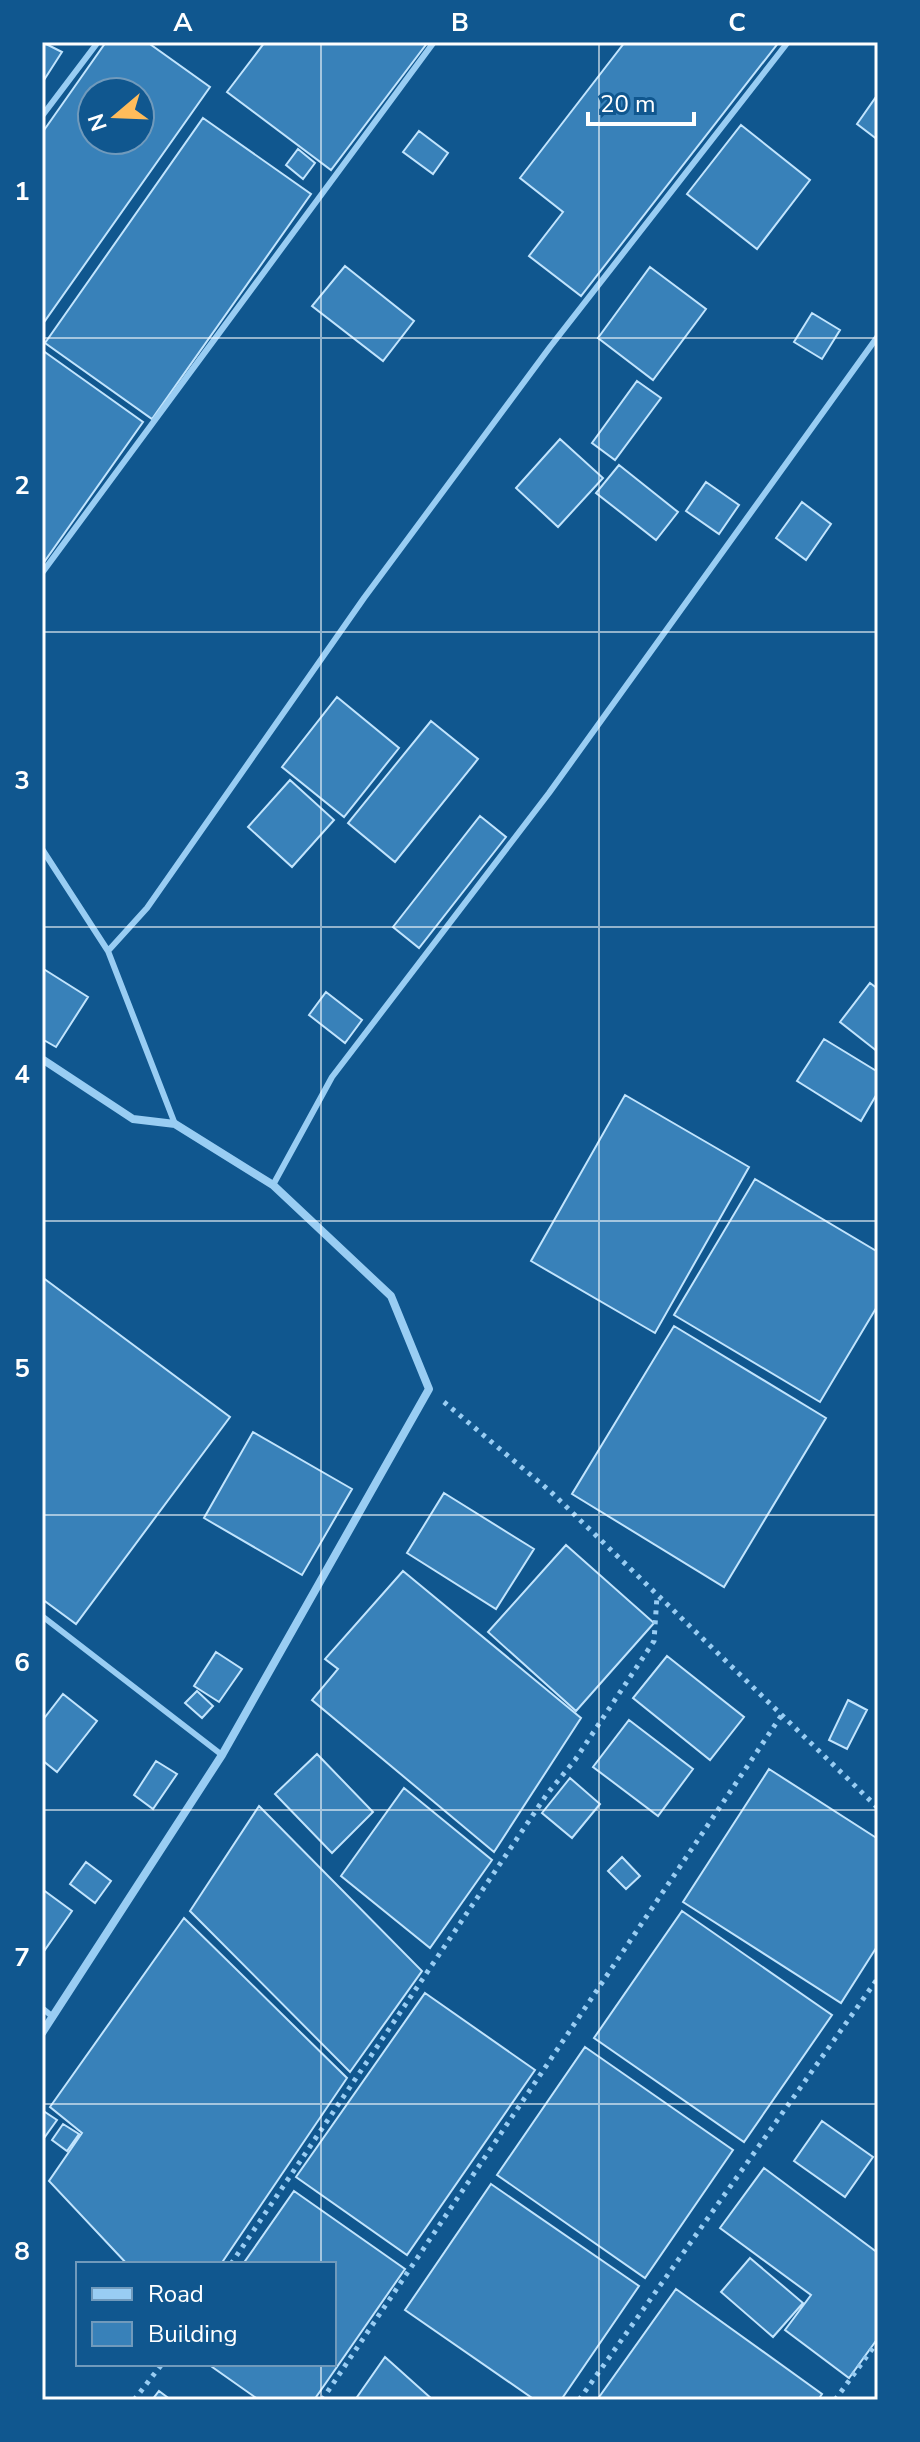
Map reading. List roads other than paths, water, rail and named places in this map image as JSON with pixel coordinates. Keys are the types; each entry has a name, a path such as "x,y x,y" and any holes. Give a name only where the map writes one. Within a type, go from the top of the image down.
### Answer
{"street":[{"path":"42,1059 133,1119 175,1124 273,1185 391,1296 429,1389 222,1755 42,2033"}],"lane":[{"path":"42,116 98,42"},
{"path":"42,573 434,42"},
{"path":"108,951 147,908 364,598 540,360 788,42"},
{"path":"273,1185 332,1077 549,793 878,336"},
{"path":"42,849 108,951 175,1124"},
{"path":"42,1616 222,1755"},
{"path":"42,2008 53,2017"}]}
